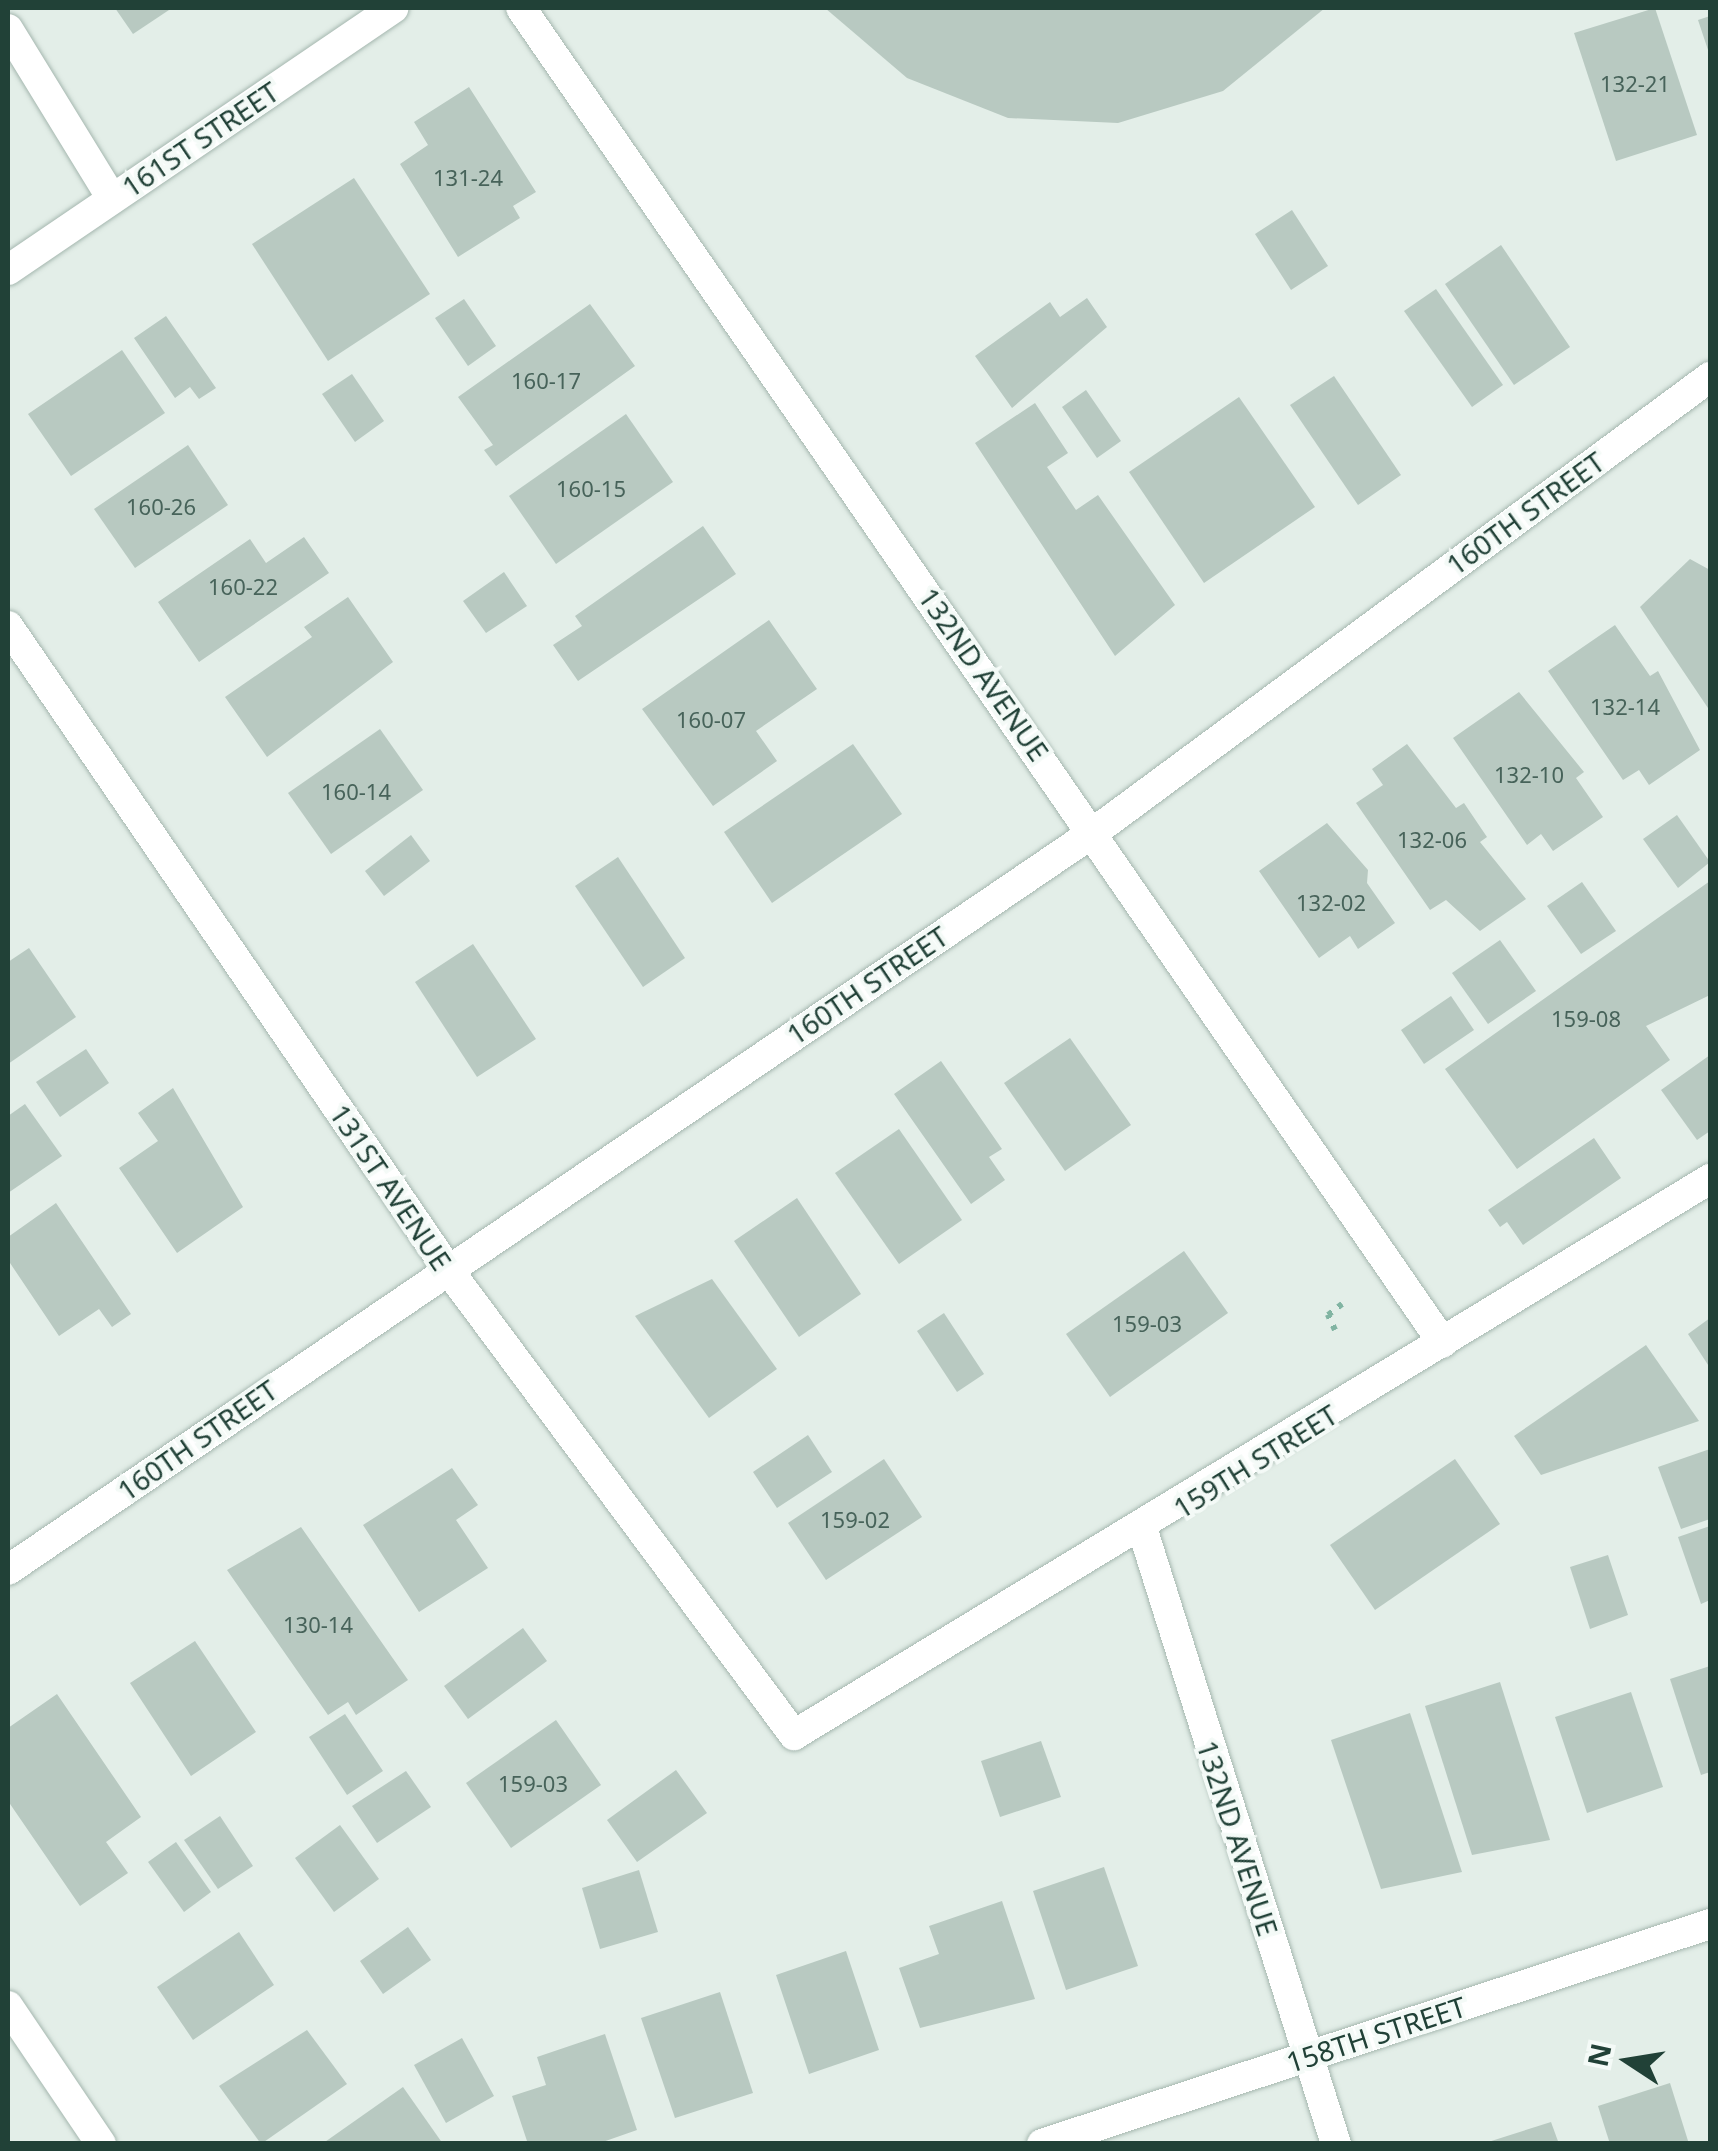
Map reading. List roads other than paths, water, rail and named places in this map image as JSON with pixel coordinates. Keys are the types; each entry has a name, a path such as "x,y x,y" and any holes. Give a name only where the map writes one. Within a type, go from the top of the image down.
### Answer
{"street":[{"name":"161ST STREET","path":"8,270 393,8"},
{"name":"132ND AVENUE","path":"521,8 1094,832 1443,1343"},
{"path":"8,29 112,199"},
{"name":"160TH STREET","path":"8,1570 447,1268 1094,832 1710,377"},
{"name":"131ST AVENUE","path":"8,626 447,1268 794,1735"},
{"name":"159TH STREET","path":"794,1735 1143,1531 1710,1179"},
{"name":"132ND AVENUE","path":"1143,1531 1336,2144"},
{"name":"158TH STREET","path":"1042,2144 1710,1924"},
{"path":"8,2006 101,2144"}]}
